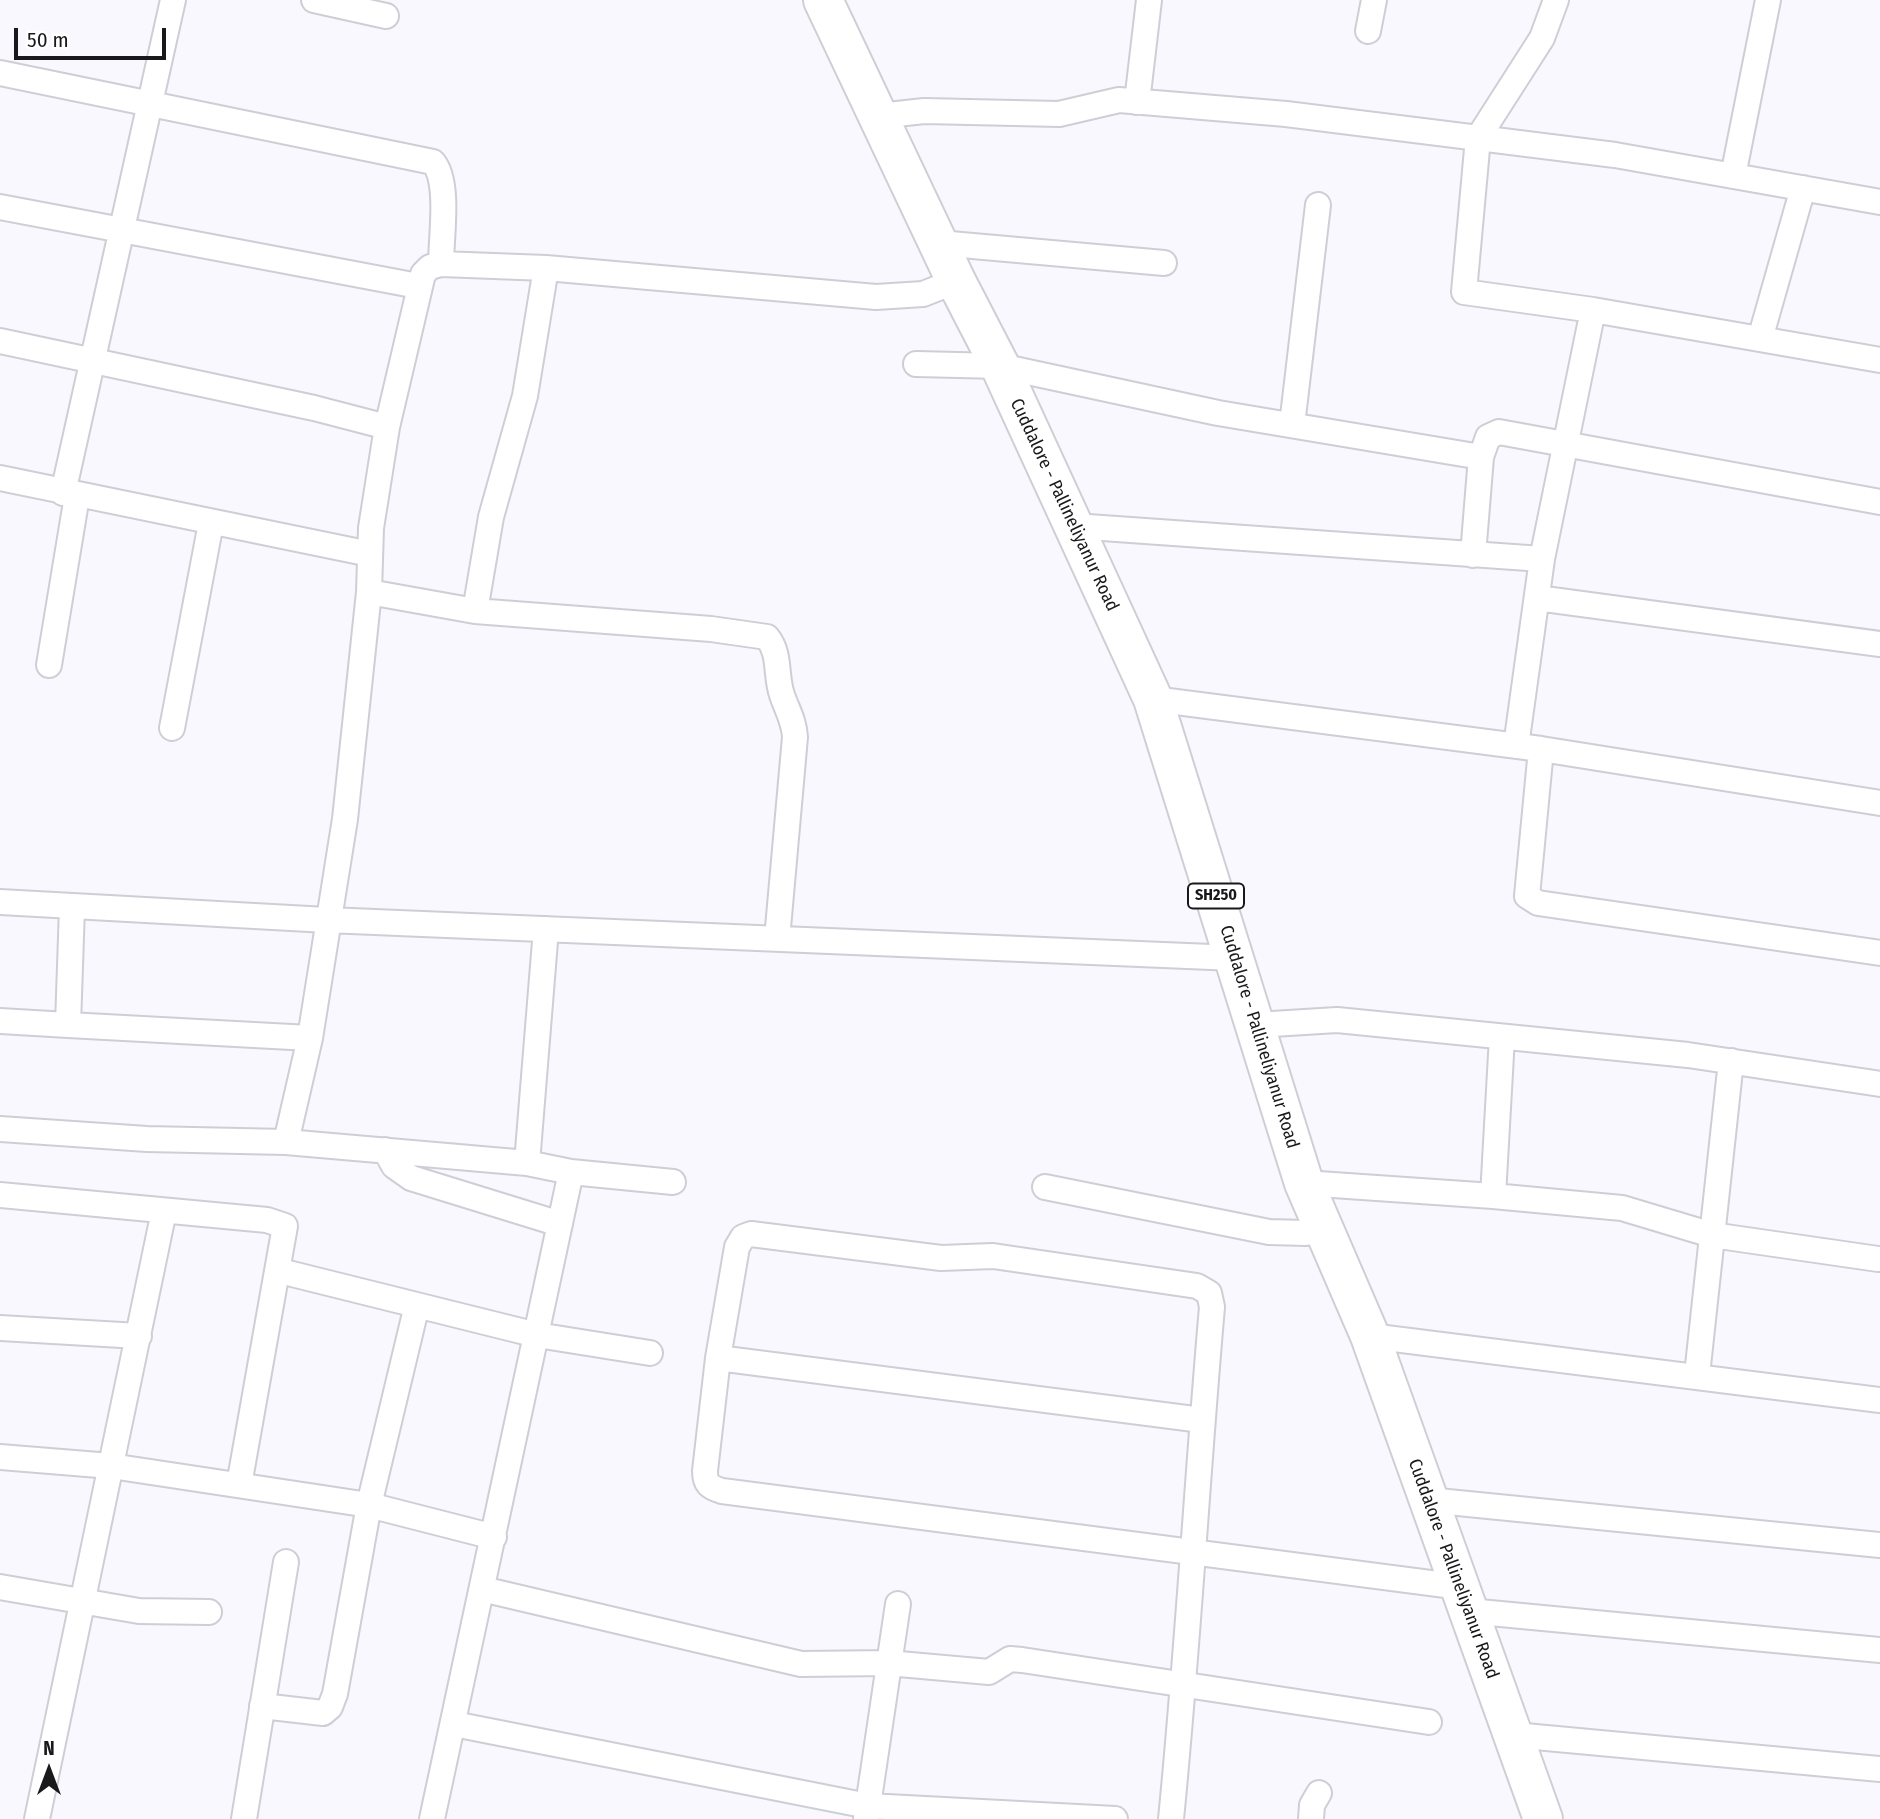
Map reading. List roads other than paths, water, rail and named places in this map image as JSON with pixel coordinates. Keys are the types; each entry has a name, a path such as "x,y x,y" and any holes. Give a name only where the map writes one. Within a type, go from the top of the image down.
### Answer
{"main road":[{"name":"Cuddalore - Pallineliyanur Road","path":"823,0 956,281 1000,366 1153,699 1304,1183 1370,1336 1543,1819"}],"street":[{"path":"48,665 90,360 173,0"},
{"path":"314,0 386,16"},
{"path":"1138,102 1149,0"},
{"path":"1368,31 1374,0"},
{"path":"1556,0 1542,38 1478,138 1464,292 1592,310 1880,360"},
{"path":"1733,176 1768,0"},
{"path":"0,73 433,162 440,169 443,183 441,264"},
{"path":"879,116 924,111 1059,114 1094,104 1138,102 1286,114 1615,155 1880,202"},
{"path":"1760,339 1803,188"},
{"path":"1292,425 1318,205"},
{"path":"0,207 119,232 418,286"},
{"path":"939,243 1164,263"},
{"path":"286,1142 310,1038 354,753 369,592 371,528 387,427 422,274 430,267 441,264 546,268 876,297 923,294 956,281"},
{"path":"475,611 491,517 526,396 546,268"},
{"path":"1516,746 1542,559 1592,310"},
{"path":"0,341 314,408 387,427"},
{"path":"916,364 1000,366 1218,413 1481,457"},
{"path":"1473,555 1481,457 1488,437 1499,432 1880,502"},
{"path":"0,478 370,554"},
{"path":"172,729 211,523"},
{"path":"1074,526 1542,559"},
{"path":"369,592 475,611 711,629 767,637 775,646 779,684 794,720 777,939"},
{"path":"1537,598 1880,643"},
{"path":"1153,699 1541,749 1880,803"},
{"path":"1541,749 1527,897 1538,903 1880,953"},
{"path":"0,902 327,920 1235,958"},
{"path":"68,1025 72,907"},
{"path":"527,1163 546,929"},
{"path":"1256,1025 1337,1020 1731,1061 1880,1083"},
{"path":"0,1021 310,1038"},
{"path":"1493,1196 1502,1037"},
{"path":"1697,1375 1731,1061"},
{"path":"0,1129 147,1139 286,1142 527,1163 571,1172 673,1182"},
{"path":"385,1150 394,1166 411,1178 560,1224"},
{"path":"432,1819 571,1172"},
{"path":"1304,1183 1622,1208 1712,1235 1878,1259"},
{"path":"1045,1187 1269,1232 1306,1233 1322,1227"},
{"path":"0,1195 279,1222 285,1226 286,1234 239,1485"},
{"path":"37,1819 164,1211"},
{"path":"1171,1819 1184,1686 1193,1553 1202,1420 1212,1307 1209,1293 1197,1286 993,1256 941,1258 751,1234 743,1237 737,1247 718,1358 705,1471 705,1481 711,1488 1193,1553 1465,1599 1880,1650"},
{"path":"279,1271 537,1335 650,1353"},
{"path":"262,1706 313,1714 323,1713 330,1707 335,1694 369,1505 417,1305"},
{"path":"0,1328 139,1336"},
{"path":"1370,1336 1697,1375 1880,1401"},
{"path":"718,1358 1202,1420"},
{"path":"0,1457 111,1466 369,1505 494,1537"},
{"path":"1428,1500 1880,1545"},
{"path":"244,1819 286,1562"},
{"path":"0,1587 139,1611 209,1612"},
{"path":"482,1589 800,1664 888,1663 989,1672 1010,1659 1022,1660 1429,1722"},
{"path":"867,1812 898,1604"},
{"path":"454,1724 867,1812 1115,1819"},
{"path":"1514,1735 1880,1769"},
{"path":"1311,1819 1312,1805 1320,1793"}]}
